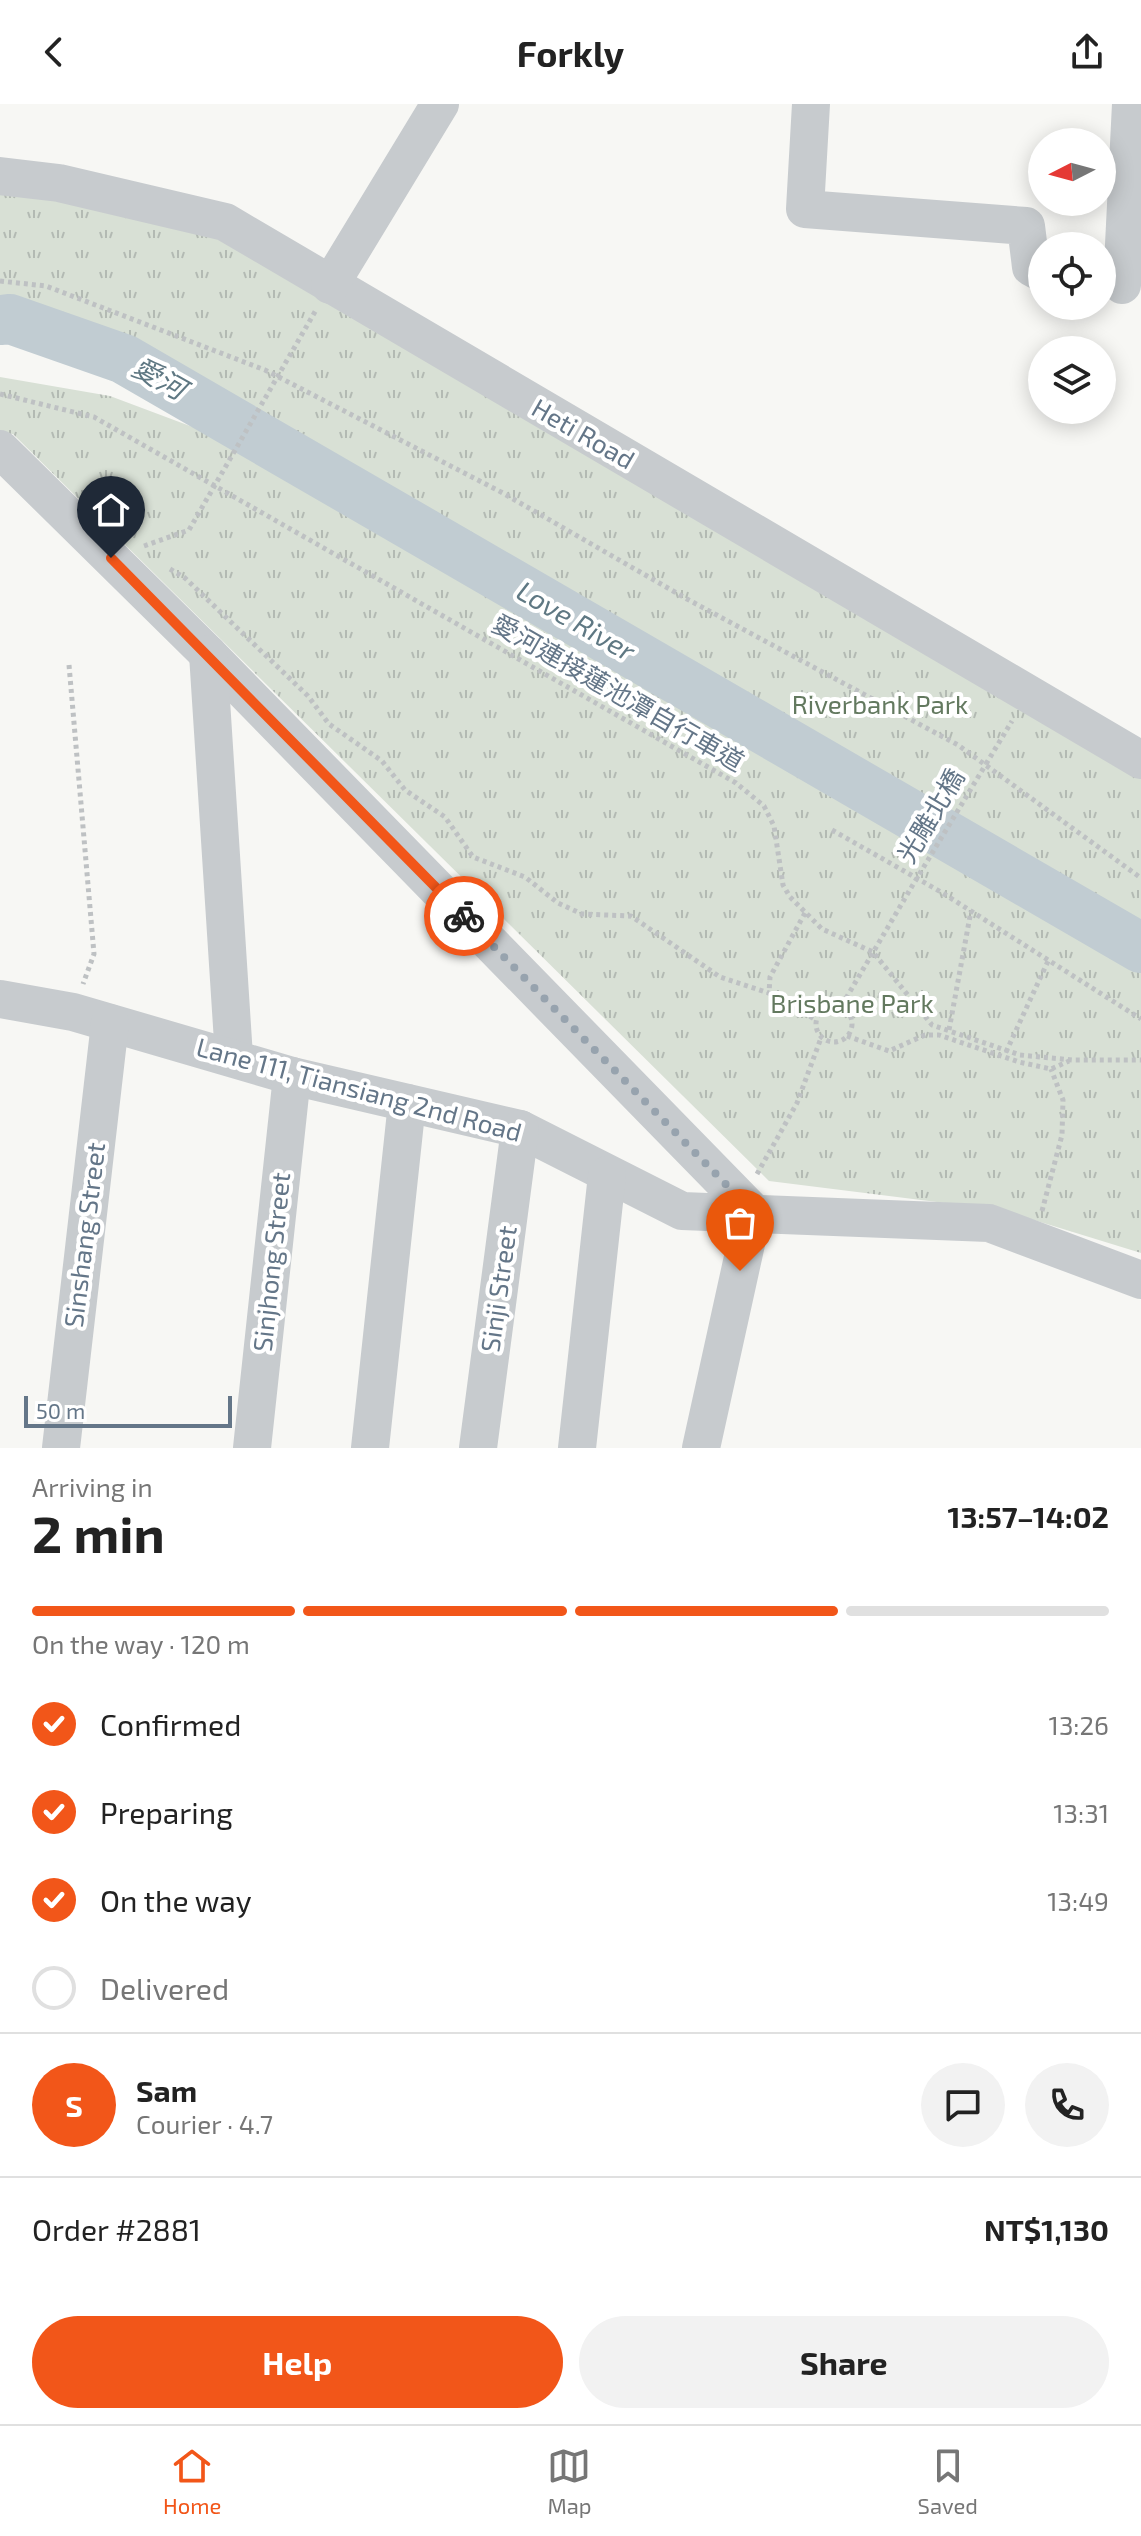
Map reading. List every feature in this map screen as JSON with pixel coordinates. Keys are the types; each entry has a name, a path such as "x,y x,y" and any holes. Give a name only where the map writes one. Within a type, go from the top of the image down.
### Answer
{"street":[{"path":"330,285 440,104"},
{"path":"811,104 805,209 1026,226 1028,242"},
{"path":"1122,285 1131,104"},
{"name":"Heti Road","path":"0,176 59,183 225,222 1141,760"},
{"path":"0,449 208,654 748,1206 701,1448"},
{"path":"208,654 234,1057"},
{"name":"Lane 111, Tiansiang 2nd Road","path":"0,999 73,1012 292,1076 520,1129 682,1211 748,1206 989,1223 1141,1280"},
{"name":"Sinshang Street","path":"61,1448 110,1023"},
{"name":"Sinjhong Street","path":"252,1448 292,1076"},
{"path":"370,1448 407,1103"},
{"name":"Sinji Street","path":"478,1448 520,1129"},
{"path":"577,1448 607,1175"}],"path":[{"path":"0,281 46,286 279,378 501,492 687,599 958,745 1141,878"},
{"path":"150,555 138,548 189,530 217,488 330,285"},
{"name":"愛河連接蓮池潭自行車道","path":"0,394 94,417 736,783 764,806 774,826 783,885 805,913 822,929 873,952 932,1025 1005,1053 1072,1060 1141,1060"},
{"path":"161,563 185,578 281,670 329,724 382,761 405,790 445,817 473,857 525,877 558,903 582,914 631,916 720,977 769,993 816,1020"},
{"path":"69,665 94,954 73,1012"},
{"name":"光雕北橋","path":"842,1005 1028,696"},
{"path":"832,830 971,911 1141,1019"},
{"path":"949,1030 971,911"},
{"path":"769,993 770,977 805,913"},
{"path":"1005,1053 1049,959"},
{"path":"847,1036 850,1012 842,1005 827,1007 816,1020 815,1032 830,1042 847,1036 889,1051 925,1035 939,1035 1051,1069 1072,1060"},
{"path":"748,1206 797,1103 821,1038"},
{"path":"1034,1240 1062,1135 1063,1100 1051,1069"}],"green space":[{"name":"Riverbank Park","path":"0,190 210,231 1141,777 1141,929 848,766 136,342 0,305"},
{"name":"Brisbane Park","path":"0,377 110,396 259,452 940,840 1141,964 1141,1253 1001,1210 769,1181 13,434 0,435"}],"waterway":[{"name":"Love River","path":"0,320 10,319 124,359 1141,948"}],"way so far":[{"path":"464,916 753,1212 740,1271"}],"route":[{"path":"111,558 464,916"}],"water label":[{"name":"愛河","path":"159,378"}]}
